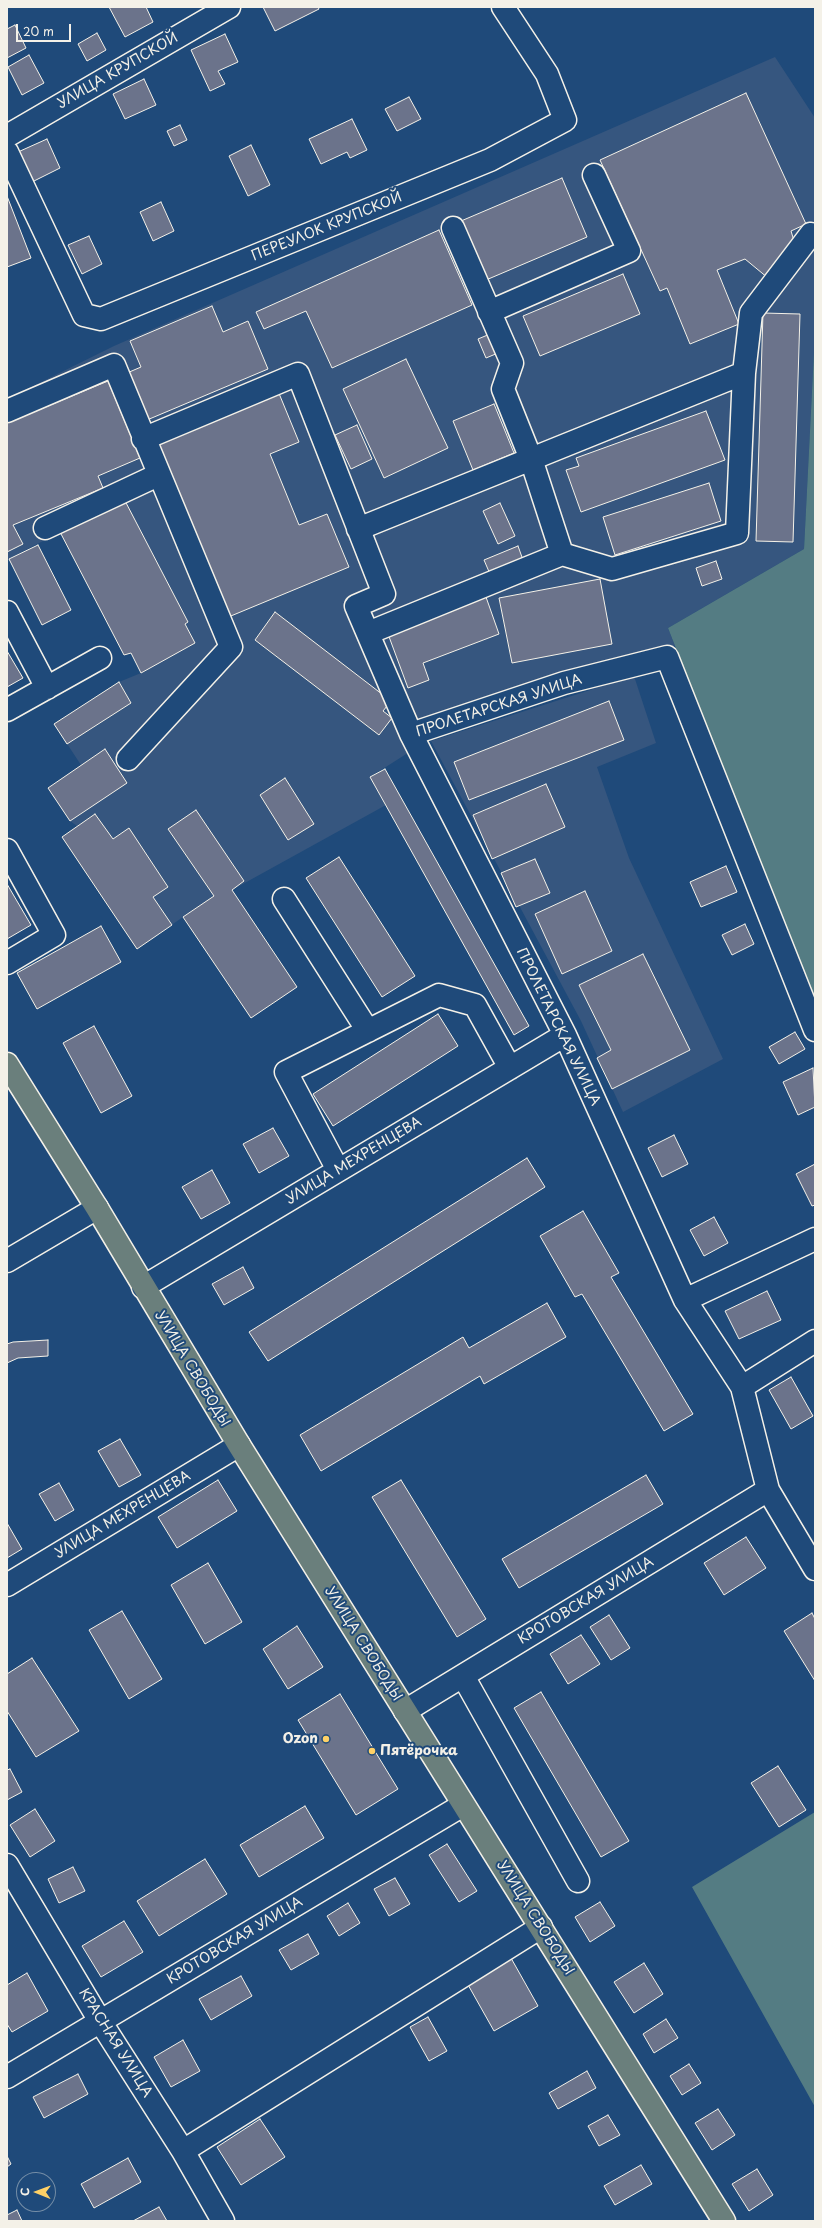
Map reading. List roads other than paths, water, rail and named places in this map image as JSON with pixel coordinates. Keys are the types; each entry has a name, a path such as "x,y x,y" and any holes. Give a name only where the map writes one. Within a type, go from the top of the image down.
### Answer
{"main road":[{"name":"УЛИЦА СВОБОДЫ","path":"7,1064 98,1208 143,1287 239,1445 724,2221"}],"street":[{"name":"УЛИЦА КРУПСКОЙ","path":"7,136 229,7"},
{"name":"ПЕРЕУЛОК КРУПСКОЙ","path":"7,152 84,316 101,319 490,160 565,120 547,74 503,7"},
{"path":"489,312 629,251 594,175"},
{"path":"453,228 512,363 503,389 531,459 562,554"},
{"path":"368,633 562,554 612,568 737,533 744,373 751,313 811,234"},
{"path":"7,411 114,365 143,439 231,647 128,759"},
{"path":"358,529 744,373"},
{"path":"143,439 298,374 384,594 356,606 411,734"},
{"path":"45,528 158,475"},
{"path":"7,612 47,688"},
{"name":"ПРОЛЕТАРСКАЯ УЛИЦА","path":"815,1030 666,657 564,683 411,734 565,1035 685,1300 742,1387 768,1490 815,1568"},
{"path":"7,710 100,658"},
{"path":"7,850 54,935 7,962"},
{"path":"284,899 368,1031"},
{"path":"338,1170 286,1072 439,995 475,1005 510,1068"},
{"name":"УЛИЦА МЕХРЕНЦЕВА","path":"143,1287 565,1035"},
{"path":"7,1261 98,1208"},
{"path":"685,1300 815,1239"},
{"path":"742,1387 815,1341"},
{"name":"УЛИЦА МЕХРЕНЦЕВА","path":"7,1585 239,1445"},
{"name":"КРОТОВСКАЯ УЛИЦА","path":"405,1711 768,1490"},
{"path":"463,1676 578,1881"},
{"name":"КРОТОВСКАЯ УЛИЦА","path":"7,2077 463,1805"},
{"name":"КРАСНАЯ УЛИЦА","path":"7,1865 100,2021 183,2151 223,2221"},
{"path":"183,2151 541,1927"}],"place":[{"name":"Ozon","path":"326,1739"},
{"name":"Пятёрочка","path":"372,1751"}]}
